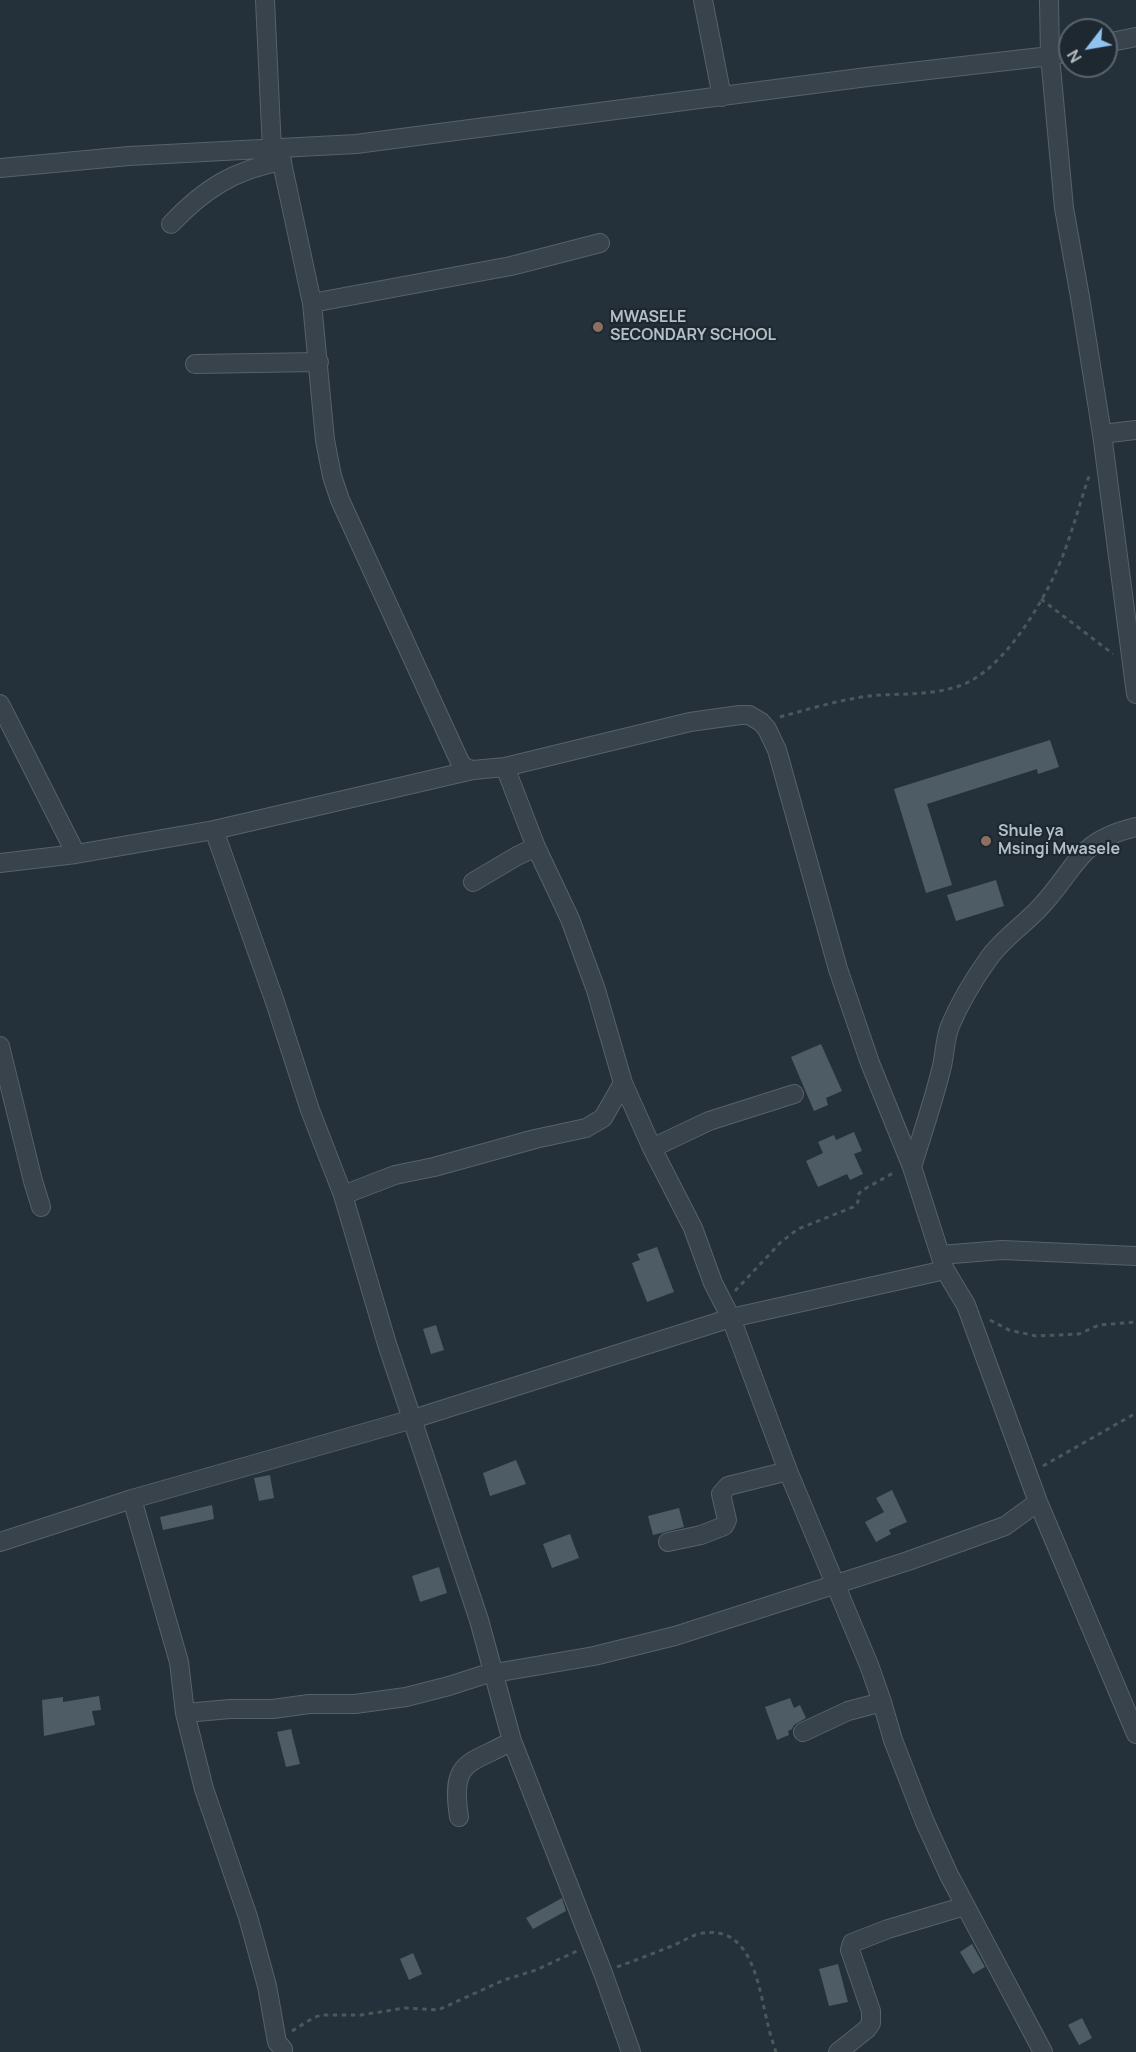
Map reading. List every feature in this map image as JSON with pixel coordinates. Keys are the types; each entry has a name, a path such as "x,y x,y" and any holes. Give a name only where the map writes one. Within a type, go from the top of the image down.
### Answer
{"street":[{"path":"266,0 278,153 312,303 325,440 332,476 340,500 460,762 465,768 473,770"},
{"path":"702,0 722,97"},
{"path":"1049,0 1050,56 1064,208 1102,434 1136,694"},
{"path":"1118,41 1136,37"},
{"path":"0,168 129,156 278,153 1058,54"},
{"path":"171,224 203,194 229,177 258,166 278,153"},
{"path":"312,303 500,268 600,243"},
{"path":"195,364 319,362"},
{"path":"1102,434 1136,430"},
{"path":"0,704 76,854"},
{"path":"0,864 76,854 214,830 473,770 506,767 690,722 740,715 748,715 761,722 777,750 838,969 866,1052 911,1166 943,1262 966,1305 1038,1502 1136,1734"},
{"path":"506,767 536,847 574,929 596,990 623,1083 652,1148 693,1228 727,1310 788,1471 882,1702 893,1740 924,1820 949,1875 1043,2052"},
{"path":"911,1166 942,1066 949,1028 974,980 991,956 1044,904 1083,853 1095,843 1116,832 1136,827"},
{"path":"214,830 275,1002 310,1110 343,1195 387,1344 479,1620 512,1741 592,1944 631,2052"},
{"path":"472,882 536,847"},
{"path":"0,1046 41,1207"},
{"path":"343,1195 395,1176 586,1128 603,1118 623,1083"},
{"path":"652,1148 709,1121 794,1094"},
{"path":"0,1542 132,1499 412,1419 727,1310 1002,1250 1136,1256"},
{"path":"668,1542 701,1535 724,1526 727,1520 721,1494 728,1486 788,1471"},
{"path":"132,1499 179,1662 185,1713 204,1789 248,1917 267,1986 280,2047"},
{"path":"185,1713 230,1708 355,1704 406,1697 493,1673 594,1656 664,1639 802,1594 835,1586 1005,1526 1038,1502"},
{"path":"803,1731 848,1712 882,1702"},
{"path":"459,1817 456,1790 464,1767 475,1758 512,1741"},
{"path":"838,2052 872,2023 871,2011 850,1950 851,1944 888,1929 965,1906"}],"path":[{"path":"761,722 869,696 947,690 972,681 989,669 1014,643 1041,599 1064,552 1092,466"},
{"path":"1041,599 1108,651 1132,666"},
{"path":"727,1310 752,1275 781,1242 798,1229 853,1207 858,1202 858,1195 861,1191 911,1166"},
{"path":"966,1305 1009,1330 1036,1336 1078,1334 1099,1325 1136,1322"},
{"path":"1028,1474 1136,1413"},
{"path":"603,1973 699,1934 728,1935 738,1942 754,1969 776,2052"},
{"path":"280,2047 313,2018 321,2015 361,2016 405,2008 432,2011 504,1980 536,1970 592,1944"}],"building":[{"path":"1050,740 1059,767 1038,774 1037,769 927,804 952,885 926,893 894,789"},
{"path":"996,880 1004,906 956,921 947,895"},
{"path":"821,1044 842,1091 826,1098 828,1105 814,1111 791,1057"},
{"path":"854,1132 862,1151 854,1154 863,1174 850,1180 847,1174 818,1187 806,1161 823,1153 818,1142 834,1135 836,1140"},
{"path":"657,1247 674,1292 647,1302 632,1263 640,1260 637,1254"},
{"path":"436,1325 444,1350 431,1354 423,1329"},
{"path":"516,1460 526,1484 490,1496 483,1473"},
{"path":"270,1475 274,1498 259,1501 254,1478"},
{"path":"892,1490 907,1522 889,1530 891,1534 876,1542 865,1522 884,1512 876,1498"},
{"path":"212,1505 214,1519 163,1530 160,1517"},
{"path":"679,1508 684,1527 653,1535 648,1516"},
{"path":"570,1534 579,1558 552,1568 543,1544"},
{"path":"439,1567 447,1593 420,1602 412,1576"},
{"path":"99,1696 101,1710 92,1711 95,1725 44,1736 42,1700 63,1697 63,1702"},
{"path":"790,1698 794,1708 800,1705 806,1718 788,1731 789,1735 777,1740 765,1707"},
{"path":"291,1729 300,1764 286,1767 277,1732"},
{"path":"562,1898 566,1911 533,1929 526,1918"},
{"path":"972,1944 985,1967 973,1974 960,1952"},
{"path":"413,1953 422,1974 409,1980 400,1959"},
{"path":"838,1964 848,2002 829,2006 819,1969"},
{"path":"1082,2018 1092,2038 1079,2045 1068,2025"}],"place":[{"name":"MWASELE SECONDARY SCHOOL","path":"598,327"},
{"name":"Shule ya Msingi Mwasele","path":"986,841"}]}
